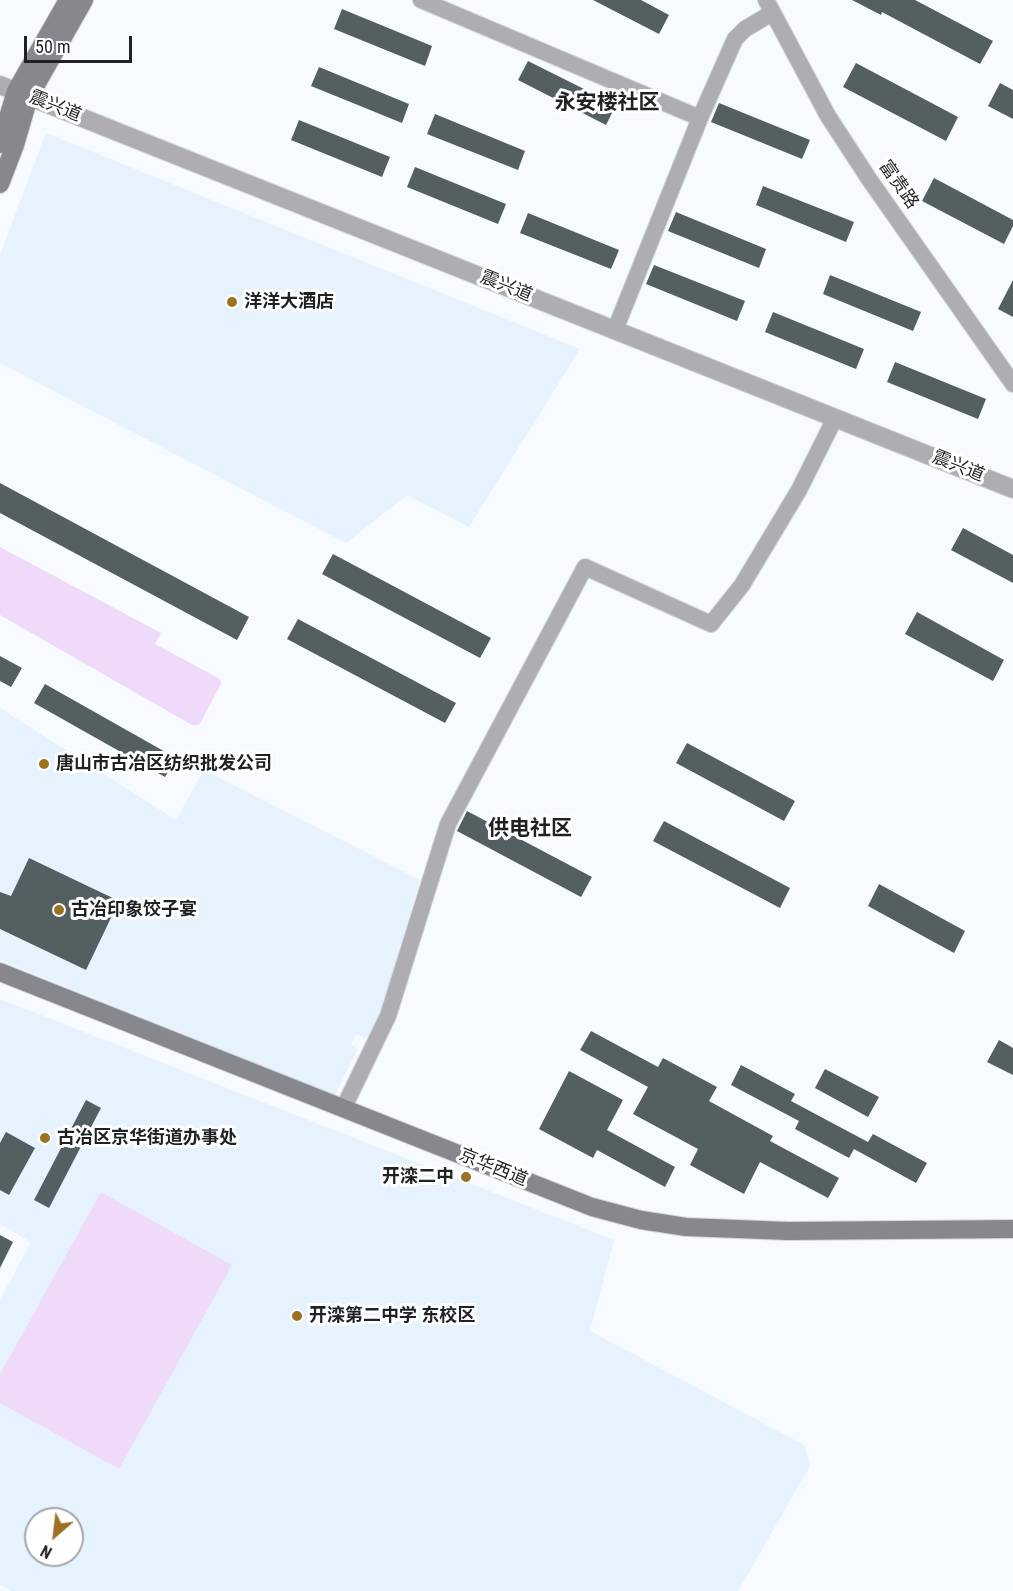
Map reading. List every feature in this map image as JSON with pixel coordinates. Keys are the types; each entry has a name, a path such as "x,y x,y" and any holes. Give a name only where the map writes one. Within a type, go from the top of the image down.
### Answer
{"main road":[{"path":"0,144 15,91 68,0"},
{"path":"0,184 15,145 15,91 84,0"},
{"name":"京华西道","path":"0,972 592,1207 641,1220 686,1227 788,1231 1013,1229"}],"street":[{"path":"421,0 700,118"},
{"path":"615,330 700,118 735,39 769,7"},
{"name":"富贵路","path":"769,7 834,125 869,179 1013,384"},
{"name":"震兴道","path":"15,91 1013,489"},
{"path":"343,1109 388,1016 448,824 585,567 711,624 742,585 798,490 835,418"}],"shaded area":[{"name":"洋洋大酒店","path":"46,133 580,349 469,527 407,495 346,543 0,363 0,255"},
{"path":"0,547 161,633 155,644 220,679 221,684 199,725 192,725 0,615"},
{"path":"0,708 176,820 204,770 420,880 372,1041 356,1034 351,1044 357,1050 335,1095 0,960"},
{"name":"开滦第二中学 东校区","path":"0,999 614,1240 590,1331 804,1445 810,1466 738,1591 11,1591 0,1585 0,1300 31,1242 0,1224"},
{"path":"101,1192 232,1265 119,1469 0,1403 0,1374"}],"building":[{"path":"593,0 641,0 669,15 659,34"},
{"path":"852,0 915,0 993,41 980,64 882,12 881,15"},
{"path":"342,9 432,46 425,66 334,29"},
{"path":"528,61 616,105 606,125 518,80"},
{"path":"856,63 958,117 946,141 843,87"},
{"path":"319,67 409,104 402,123 311,86"},
{"path":"1000,83 1013,90 1013,119 988,106"},
{"path":"719,103 810,140 802,159 711,122"},
{"path":"435,114 525,151 518,170 427,134"},
{"path":"299,120 390,157 382,177 291,140"},
{"path":"415,167 506,204 498,224 407,187"},
{"path":"934,178 1013,220 1013,226 1004,244 922,201"},
{"path":"763,186 854,222 846,242 756,205"},
{"path":"676,212 766,249 759,268 668,231"},
{"path":"528,213 619,250 611,269 520,233"},
{"path":"654,265 745,301 737,321 646,284"},
{"path":"830,275 921,312 913,331 823,294"},
{"path":"1013,280 1013,317 998,309"},
{"path":"773,312 864,349 856,369 765,332"},
{"path":"895,362 986,399 978,419 887,382"},
{"path":"0,483 249,617 237,640 0,513"},
{"path":"963,528 1013,555 1013,583 951,550"},
{"path":"333,554 491,638 480,658 322,574"},
{"path":"917,612 1004,660 993,681 905,634"},
{"path":"298,619 456,703 445,723 287,639"},
{"path":"0,656 22,668 11,687 0,681"},
{"path":"45,684 176,758 165,777 34,703"},
{"path":"687,743 795,801 784,821 676,763"},
{"path":"467,811 592,877 581,897 457,831"},
{"path":"664,821 790,888 780,908 653,841"},
{"name":"古冶印象饺子宴","path":"29,858 119,901 86,970 0,929 0,892 11,896"},
{"path":"879,884 965,931 954,953 868,906"},
{"path":"591,1031 658,1067 663,1058 717,1087 709,1101 773,1136 770,1141 839,1178 828,1198 760,1162 744,1194 690,1165 698,1149 633,1114 648,1087 580,1050"},
{"path":"999,1040 1013,1048 1013,1075 987,1062"},
{"path":"741,1065 795,1094 791,1101 868,1142 873,1134 927,1163 916,1183 854,1149 849,1158 795,1129 799,1121 731,1085"},
{"path":"825,1069 879,1097 868,1117 815,1088"},
{"path":"569,1071 623,1100 607,1130 675,1167 665,1187 597,1150 593,1158 539,1129"},
{"path":"86,1100 101,1108 49,1208 34,1200"},
{"name":"古冶区京华街道办事处","path":"6,1132 35,1148 9,1195 0,1190 0,1143"},
{"path":"0,1235 13,1242 0,1268"}],"place":[{"name":"洋洋大酒店","path":"232,302"},
{"name":"唐山市古冶区纺织批发公司","path":"44,764"},
{"name":"古冶印象饺子宴","path":"59,910"},
{"name":"古冶区京华街道办事处","path":"45,1138"},
{"name":"开滦二中","path":"466,1177"},
{"name":"开滦第二中学 东校区","path":"297,1316"}],"district":[{"name":"永安楼社区","path":"607,104"},
{"name":"供电社区","path":"530,830"}]}
